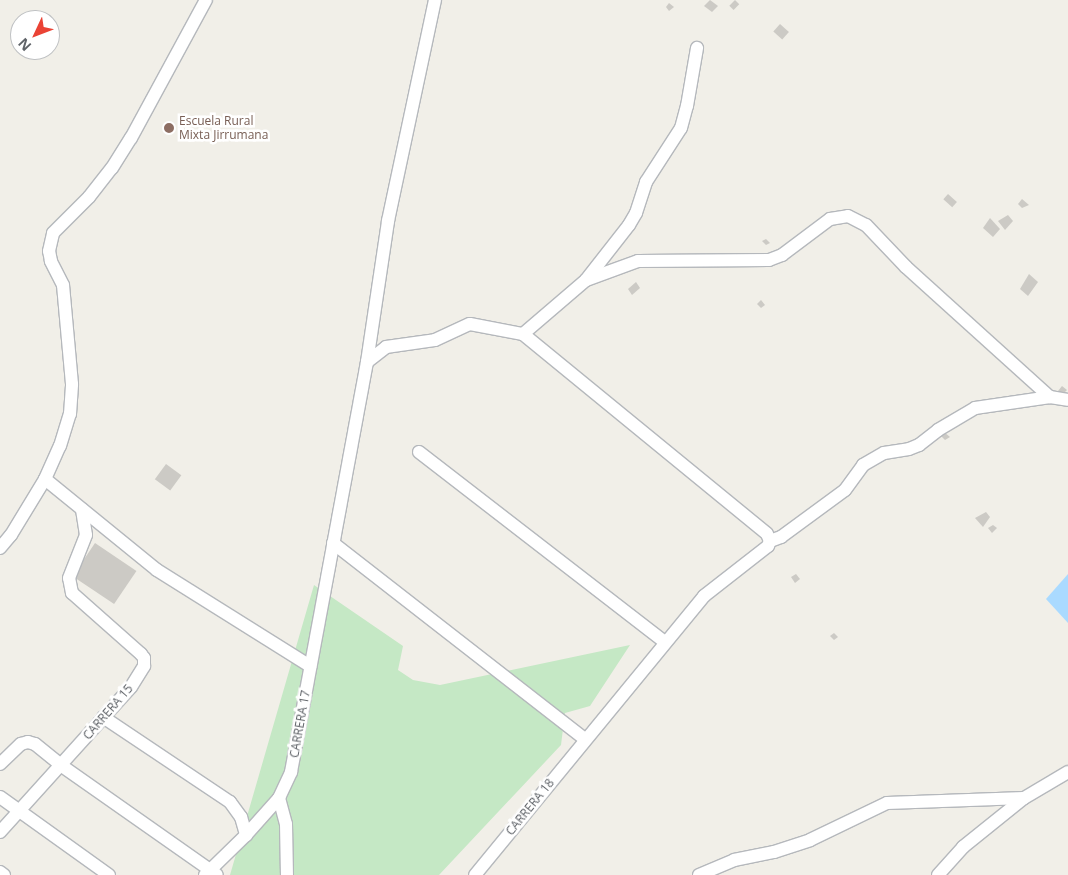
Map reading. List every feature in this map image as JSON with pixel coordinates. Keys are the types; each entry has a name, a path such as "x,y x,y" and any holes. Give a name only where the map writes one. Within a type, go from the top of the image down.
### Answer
{"street":[{"path":"0,548 11,535 45,479 60,446 70,414 72,397 63,285 51,261 50,242 53,233 89,197 112,168 131,138 206,0"},
{"name":"CARRERA 17","path":"211,874 279,798 291,772 367,362 388,221 435,0"},
{"path":"523,334 586,280 629,225 646,182 681,128 687,106 697,48"},
{"path":"586,280 638,261 769,260 782,255 830,219 848,216 866,225 906,267 1050,397 1068,400"},
{"path":"367,362 386,347 435,340 470,324 523,334 767,534 770,541"},
{"name":"CARRERA 18","path":"475,875 704,596 768,546 770,541 781,536 830,503 845,490 863,465 884,453 909,450 975,408 1050,397"},
{"path":"419,452 665,642"},
{"path":"45,479 157,570 310,666"},
{"name":"CARRERA 15","path":"0,832 62,766 131,687 145,662 141,654 72,593 70,578 86,535 82,508"},
{"path":"333,543 585,739"},
{"path":"103,717 230,802 241,817 246,835"},
{"path":"0,764 13,750 28,742 36,744 62,766 211,874"},
{"path":"938,875 963,847 1024,798 1068,772"},
{"path":"0,797 19,813 109,875"},
{"path":"279,798 286,824 287,875"},
{"path":"699,875 734,860 774,852 810,840 887,804 1024,798"},
{"path":"0,872 4,875"}],"green space":[{"path":"314,585 403,646 398,670 413,680 440,685 630,645 590,706 565,713 561,745 439,875 230,875"}],"water":[{"path":"1068,574 1068,623 1046,599"}],"building":[{"path":"710,0 718,6 712,12 704,6"},
{"path":"735,0 739,4 734,10 729,6"},
{"path":"669,3 674,7 669,11 666,7"},
{"path":"780,24 789,32 782,39 773,31"},
{"path":"948,194 957,202 952,207 943,199"},
{"path":"1022,199 1029,205 1022,208 1018,204"},
{"path":"1008,215 1013,221 1005,230 998,221"},
{"path":"990,218 1000,229 993,237 983,228"},
{"path":"766,239 770,243 766,245 762,241"},
{"path":"1029,274 1038,282 1028,296 1020,289"},
{"path":"636,282 640,288 632,295 628,289"},
{"path":"761,300 765,305 761,308 757,304"},
{"path":"1062,386 1067,390 1062,395 1058,391"},
{"path":"944,432 950,437 945,440 940,435"},
{"path":"166,464 181,475 170,491 155,479"},
{"path":"986,512 990,517 983,527 975,518"},
{"path":"993,525 997,528 992,533 988,528"},
{"path":"95,543 136,571 114,604 73,576"},
{"path":"796,574 800,579 795,583 791,577"},
{"path":"834,633 838,637 834,640 830,636"}],"place":[{"name":"Escuela Rural Mixta Jirrumana","path":"169,128"}]}
